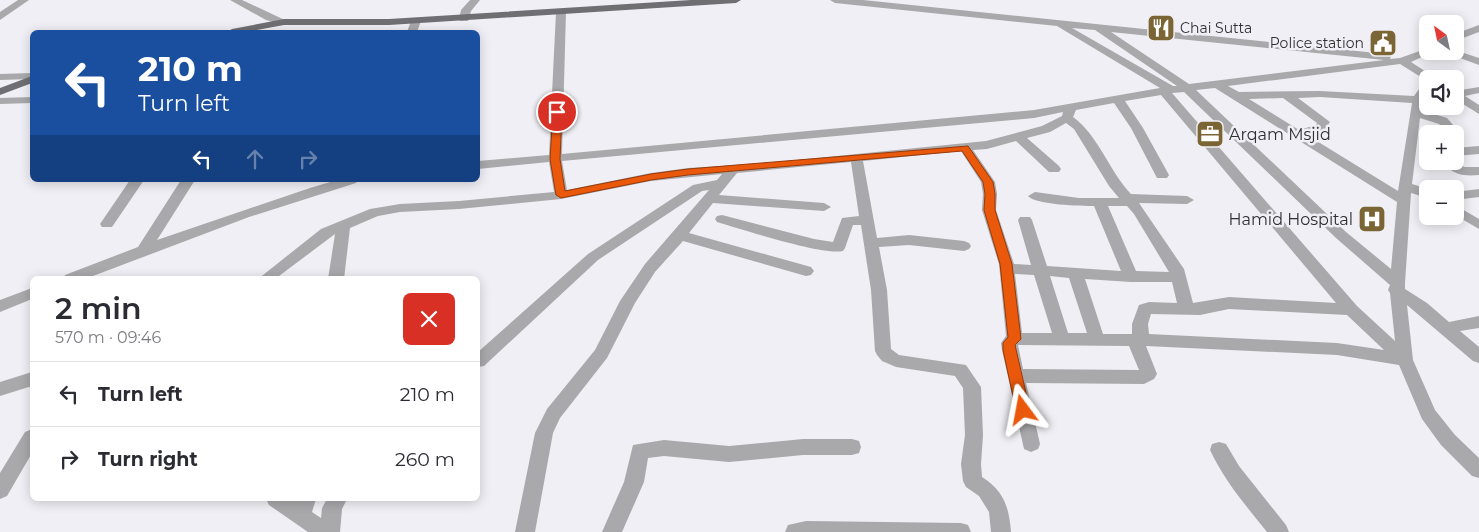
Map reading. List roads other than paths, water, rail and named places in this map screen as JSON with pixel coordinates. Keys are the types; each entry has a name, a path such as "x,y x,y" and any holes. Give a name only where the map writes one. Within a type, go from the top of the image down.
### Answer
{"main road":[{"path":"243,30 282,23 416,21 671,0"},
{"path":"232,30 282,23 561,12 736,0"},
{"path":"0,92 30,79"}],"street":[{"path":"0,17 24,0"},
{"path":"234,0 282,23"},
{"path":"249,0 282,23"},
{"path":"464,16 475,0"},
{"path":"824,0 1097,26 1376,56 1402,61 1419,82"},
{"path":"561,12 555,159 561,195"},
{"path":"1464,26 1479,20"},
{"path":"413,30 416,21"},
{"path":"1056,22 1167,90 1351,310 1405,360"},
{"path":"1097,26 1187,88 1397,287 1479,357"},
{"path":"1464,34 1479,28"},
{"path":"1416,56 1414,51 1419,48"},
{"path":"480,165 1069,112 1117,99 1167,90 1402,61 1419,55"},
{"path":"1464,57 1479,62"},
{"path":"1298,75 1315,88 1320,89 1419,89"},
{"path":"0,77 30,78"},
{"path":"1217,84 1404,202"},
{"path":"1236,96 1419,89"},
{"path":"1464,92 1479,90"},
{"path":"1286,95 1324,122 1320,128 1297,134"},
{"path":"1117,99 1137,128 1162,175"},
{"path":"0,101 30,100"},
{"path":"1464,100 1479,110"},
{"path":"269,276 326,232 375,212 400,208 459,205 561,195 651,177 965,148 1020,138 1046,129 1069,112"},
{"path":"1069,112 1103,168 1150,228 1176,269 1187,309"},
{"path":"1420,115 1405,186 1397,287 1405,360 1428,414 1448,440 1479,470"},
{"path":"1020,138 1054,168"},
{"path":"965,148 988,182 990,194 989,210 1006,269 1015,339"},
{"path":"1464,151 1479,150"},
{"path":"856,157 880,290 883,351 888,358 896,361 960,370 972,387 973,481 986,490 999,510 1002,532"},
{"path":"525,532 544,432 547,426 563,401 601,354 628,300 650,268 680,235 733,169"},
{"path":"1457,170 1463,172 1479,171"},
{"path":"107,224 136,182"},
{"path":"144,250 187,182"},
{"path":"78,276 144,250 312,191 344,182"},
{"path":"480,359 593,257 698,188 723,182"},
{"path":"1405,186 1419,191"},
{"path":"1464,195 1479,193"},
{"path":"1035,196 1100,202 1187,200"},
{"path":"710,199 824,207"},
{"path":"1100,202 1131,277"},
{"path":"1464,215 1479,225"},
{"path":"722,219 814,244 838,248 847,222 868,220"},
{"path":"1025,220 1062,340"},
{"path":"336,276 343,224"},
{"path":"680,235 806,271"},
{"path":"872,243 909,240 964,246"},
{"path":"1006,269 1131,277 1178,277"},
{"path":"1075,272 1097,340"},
{"path":"0,306 30,294"},
{"path":"1016,376 1144,377 1148,374 1138,340 1140,324 1146,309 1206,308 1229,303 1351,310"},
{"path":"1446,328 1479,322"},
{"path":"1031,444 1009,343 1015,339 1138,340 1337,349 1405,360"},
{"path":"0,389 30,380"},
{"path":"0,490 30,440"},
{"path":"612,532 634,482 640,451 664,448 729,454 803,447 852,447"},
{"path":"1219,450 1232,472 1278,532"},
{"path":"283,501 303,507 325,532"},
{"path":"330,532 332,508 336,501"},
{"path":"795,532 806,530 961,532"}],"place":[{"name":"Chai Sutta","path":"1161,28"},
{"name":"Police station","path":"1383,43"},
{"name":"Arqam Msjid","path":"1210,134"},
{"name":"Hamid Hospital","path":"1372,219"}]}
